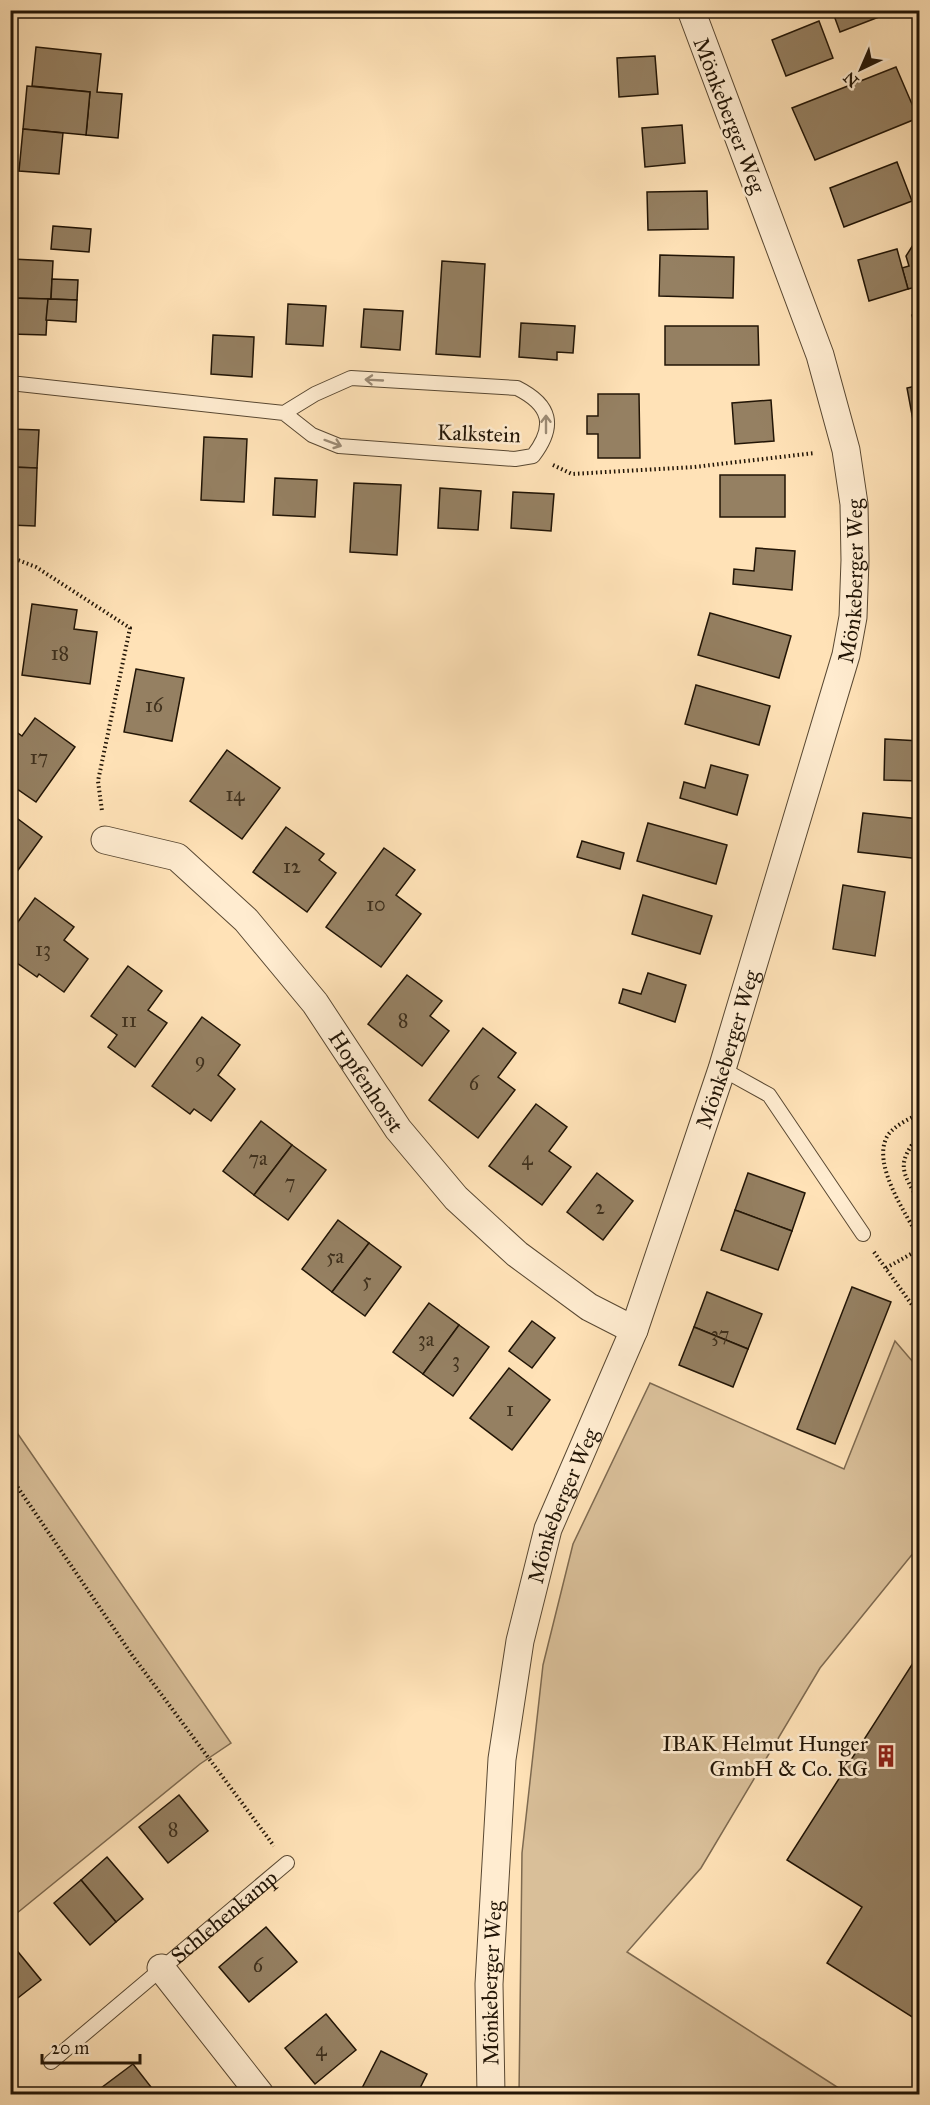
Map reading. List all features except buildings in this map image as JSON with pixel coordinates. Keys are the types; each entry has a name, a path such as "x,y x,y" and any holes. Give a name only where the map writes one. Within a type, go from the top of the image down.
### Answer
{"street":[{"name":"Mönkeberger Weg","path":"491,2094 489,1984 502,1759 520,1641 548,1529 634,1329 722,1069 846,655 853,617 854,504 846,450 820,355 691,10"},
{"name":"Hopfenhorst","path":"105,840 177,857 246,920 315,1003 398,1129 456,1198 517,1254 589,1307 634,1329"},
{"name":"Schlehenkamp","path":"161,1968 260,2094"}],"lane":[{"name":"Kalkstein","path":"351,378 517,388 537,398 546,413 546,438 532,456 515,459 339,446 312,435 284,413 315,394 351,378"},
{"path":"10,383 284,413"},
{"path":"722,1069 769,1095 863,1234"},
{"name":"Schlehenkamp","path":"51,2062 287,1863"}],"path":[{"path":"532,456 572,474 694,467 846,450"},
{"path":"10,557 36,567 130,628 98,781 105,840"},
{"path":"920,1114 888,1135 882,1155 885,1173 920,1240"},
{"path":"920,1134 905,1153 904,1174 920,1203"},
{"path":"863,1234 920,1316"},
{"path":"886,1268 920,1249"},
{"path":"10,1476 132,1655 287,1863"}],"shaded area":[{"path":"895,1341 919,1369 919,1546 820,1668 701,1868 627,1952 848,2094 519,2094 522,1853 543,1665 573,1544 650,1383 844,1469"},
{"path":"11,1424 231,1743 200,1764 11,1918"}],"place":[{"name":"IBAK Helmut Hunger GmbH & Co. KG","path":"886,1756"}]}
